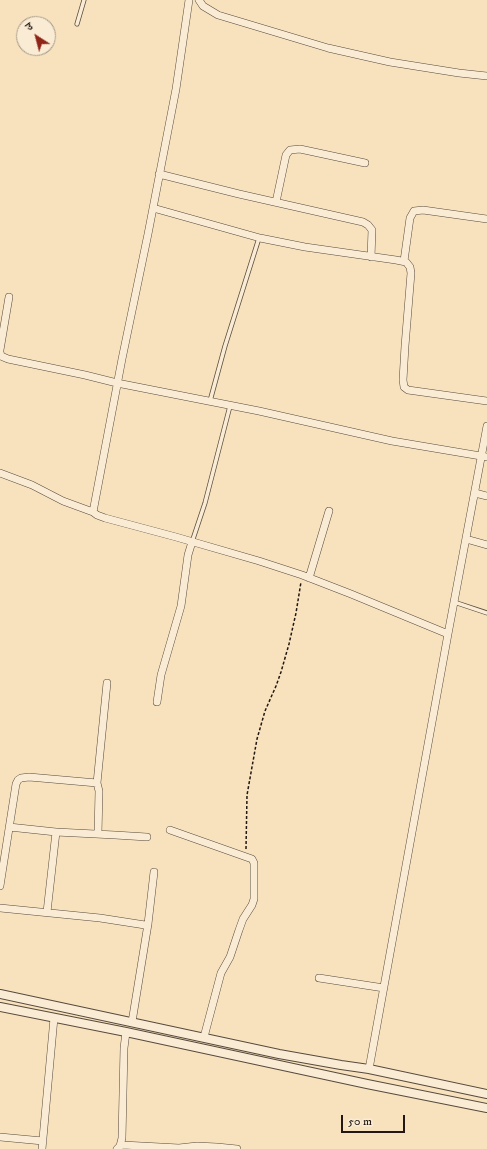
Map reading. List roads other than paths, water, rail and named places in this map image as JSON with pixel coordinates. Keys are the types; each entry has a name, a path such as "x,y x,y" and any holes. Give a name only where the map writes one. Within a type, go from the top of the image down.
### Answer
{"street":[{"path":"93,512 117,383 176,89 189,0"},
{"path":"199,0 203,6 218,15 328,48 390,62 487,76"},
{"path":"276,202 286,155 290,150 300,149 365,163"},
{"path":"159,174 359,220 368,225 372,230 371,257"},
{"path":"153,208 260,238 305,248 404,261 409,264 411,270 403,380 404,386 408,390 487,401"},
{"path":"404,261 410,218 414,211 422,210 487,219"},
{"path":"9,297 0,351 1,356 8,359 117,383 259,411 392,441 484,457"},
{"path":"369,1069 454,602 475,493 484,457 487,426"},
{"path":"0,473 32,485 63,501 105,518 259,561 305,576 448,634"},
{"path":"475,493 487,496"},
{"path":"305,576 329,511"},
{"path":"466,539 487,545"},
{"path":"157,702 161,675 181,606 188,555 192,542"},
{"path":"98,834 99,791 97,783 107,683"},
{"path":"0,886 16,784 18,780 29,777 97,783"},
{"path":"9,827 56,832 147,838"},
{"path":"170,830 252,859 254,863 254,899 239,930 230,957 221,973 204,1037"},
{"path":"47,912 56,832"},
{"path":"132,1022 148,924 154,872"},
{"path":"0,908 100,918 145,925 148,924"},
{"path":"319,978 384,988"},
{"path":"0,994 279,1054 341,1066 369,1069 487,1094"},
{"path":"0,1008 126,1032 487,1108"},
{"path":"0,1137 43,1145 54,1018"},
{"path":"126,1032 124,1048 122,1138 118,1147 179,1148 197,1146 237,1149"}],"lane":[{"path":"77,24 84,0"},
{"path":"210,402 225,346 260,238"},
{"path":"192,542 205,503 230,406"},
{"path":"454,602 487,613"}]}
